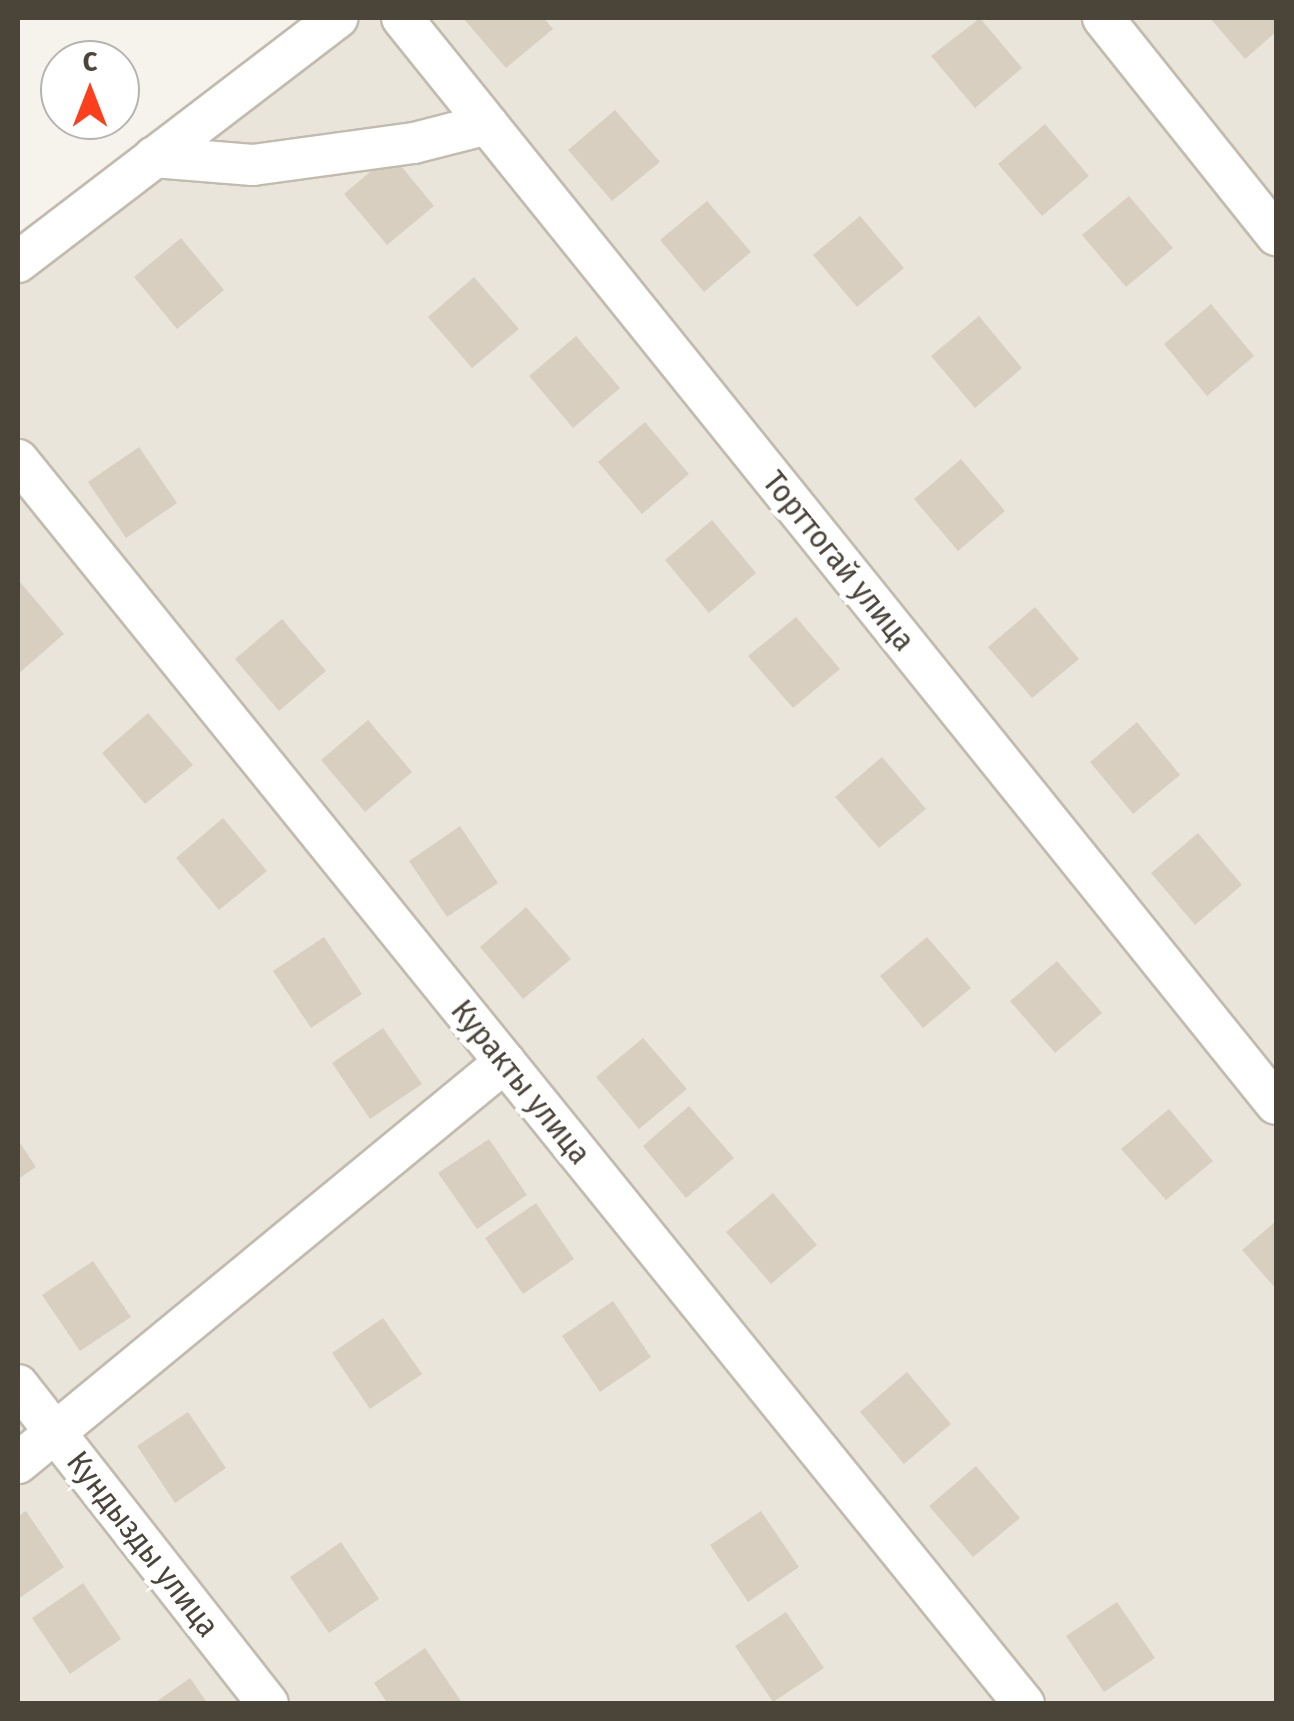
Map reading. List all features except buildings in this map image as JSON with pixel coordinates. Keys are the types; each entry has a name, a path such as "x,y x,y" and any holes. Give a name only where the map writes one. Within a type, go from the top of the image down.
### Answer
{"street":[{"path":"18,262 336,18"},
{"name":"Торттогай улица","path":"402,18 1276,1104"},
{"path":"1103,18 1276,236"},
{"path":"154,157 253,166 414,143 488,124"},
{"name":"Куракты улица","path":"18,460 1024,1704"},
{"path":"18,1463 505,1062"},
{"name":"Кундызды улица","path":"18,1386 268,1704"}],"shaded area":[{"path":"318,18 1276,18 1276,1703 18,1703 18,233"}]}
